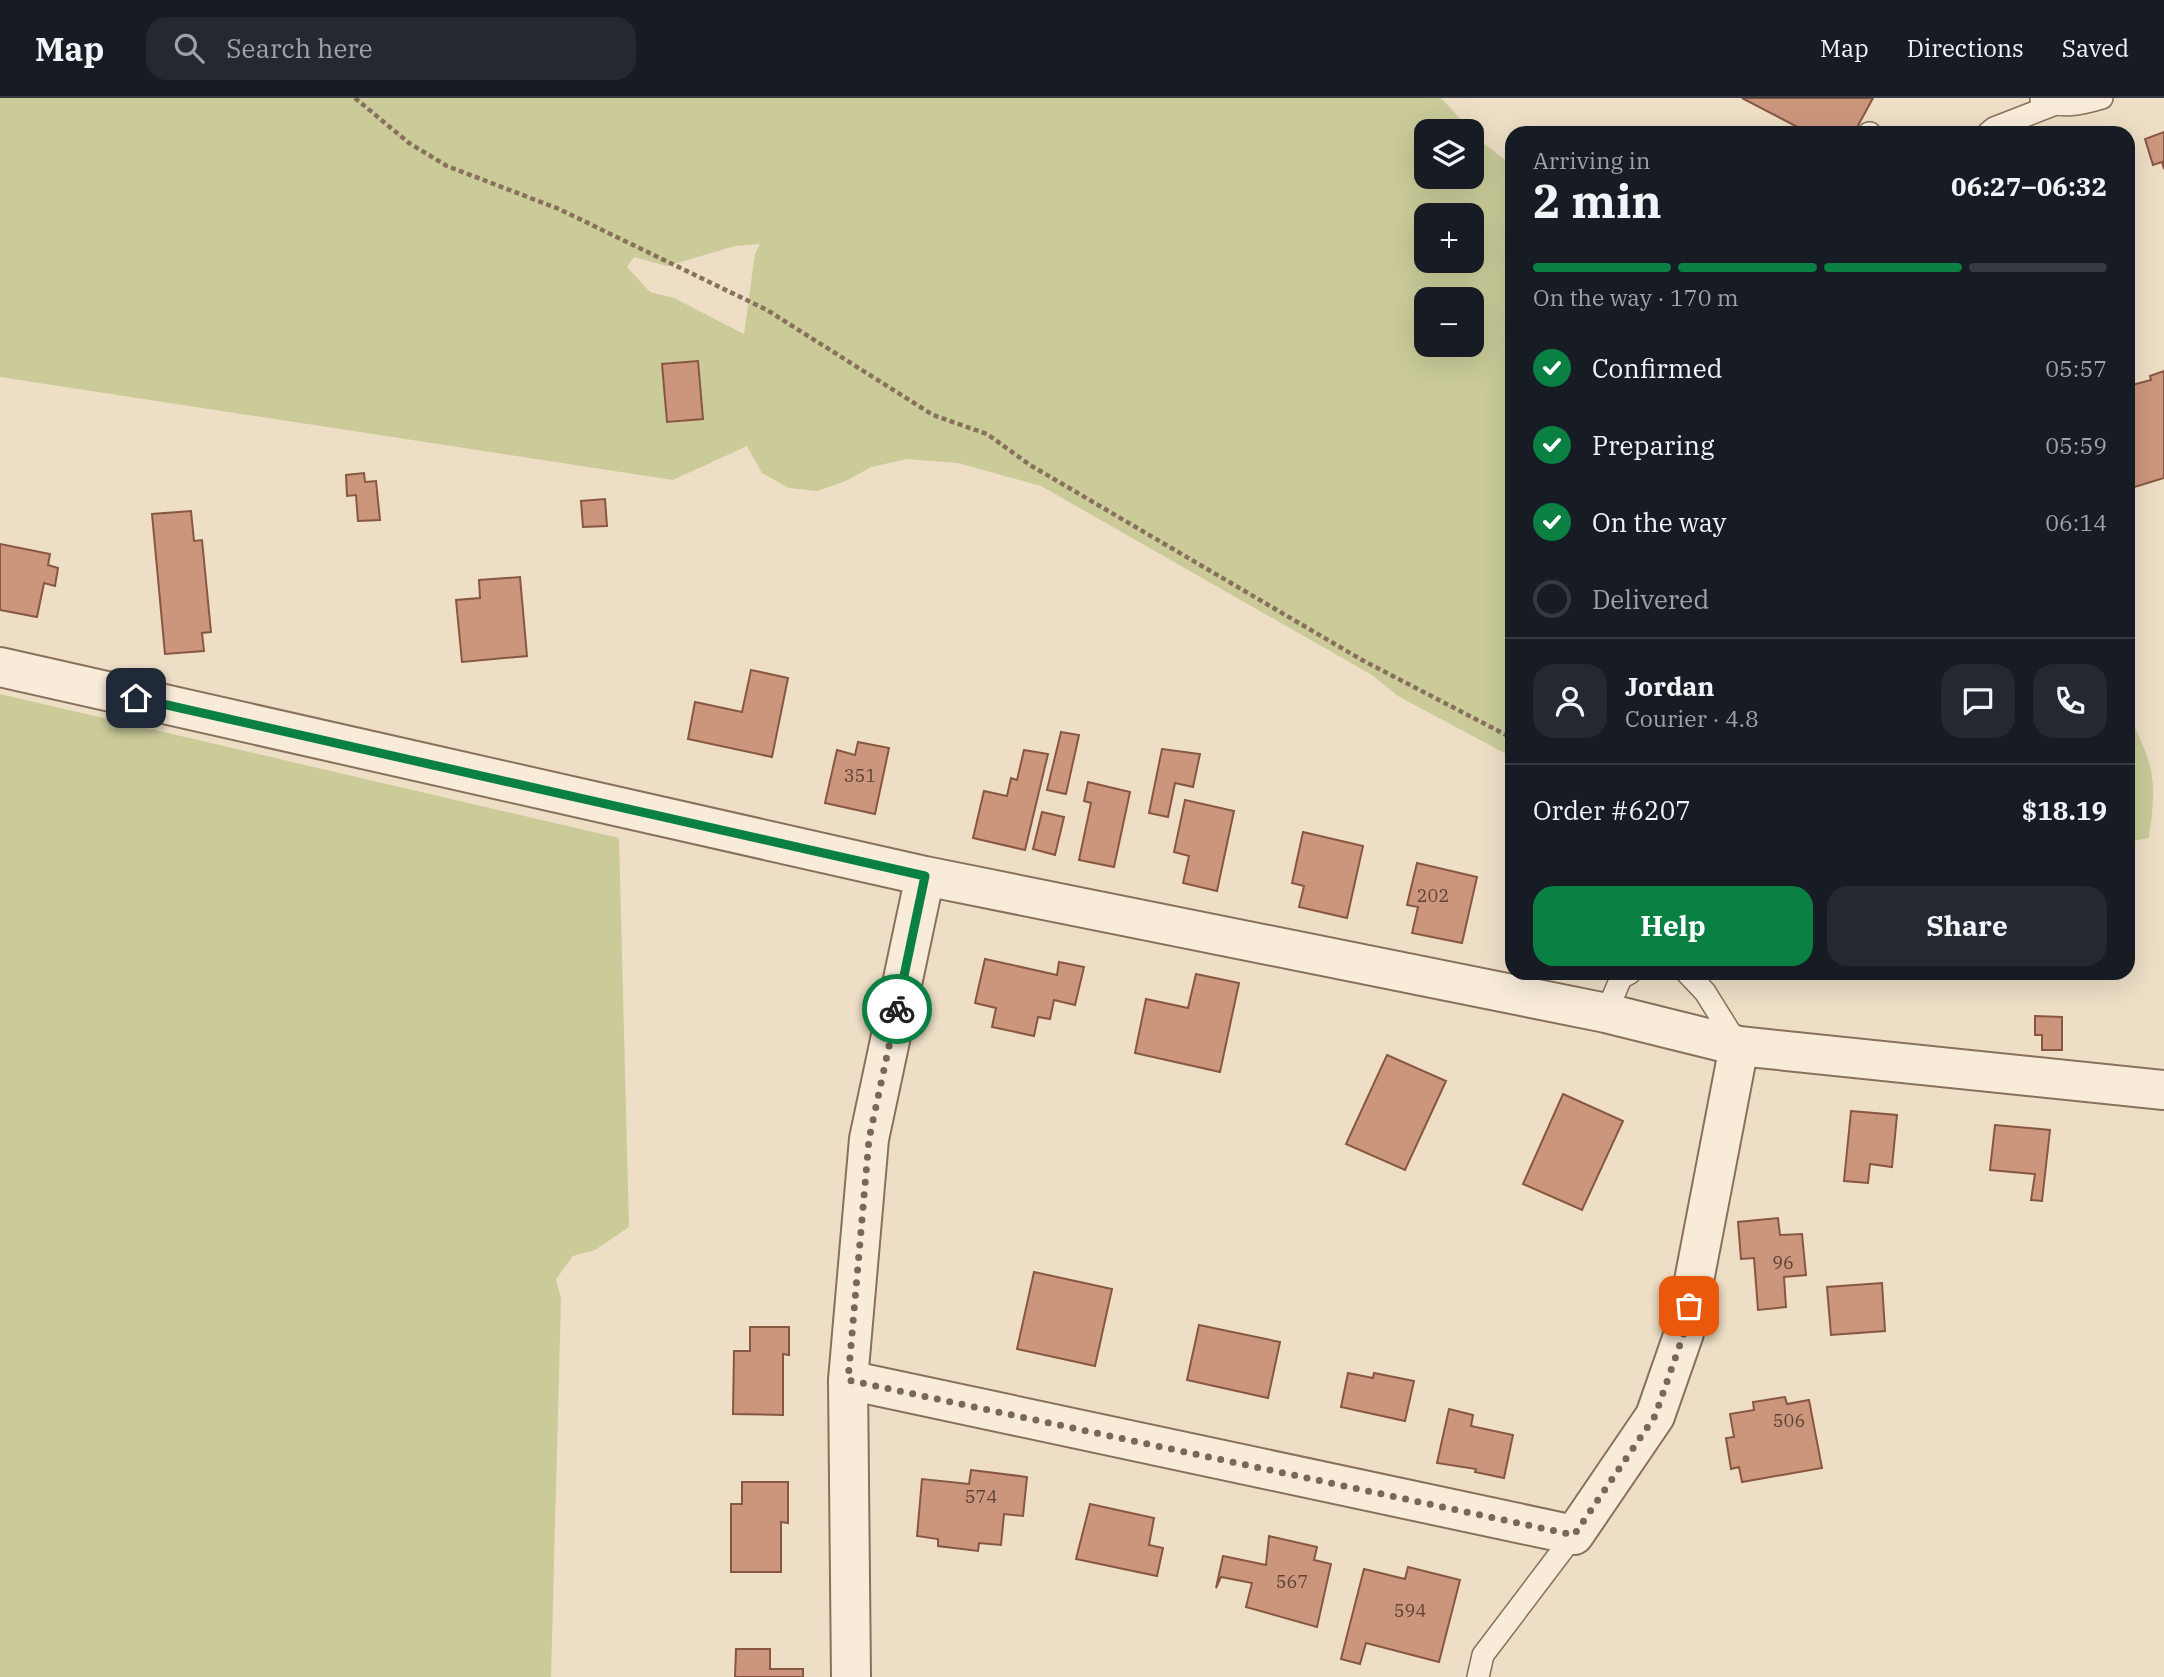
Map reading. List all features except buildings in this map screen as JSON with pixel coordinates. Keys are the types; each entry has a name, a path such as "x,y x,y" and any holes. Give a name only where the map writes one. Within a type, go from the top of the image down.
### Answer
{"street":[{"path":"0,667 925,876 1606,1013 1739,1046 2164,1090"},
{"path":"851,1677 848,1380 869,1139 925,876"},
{"path":"848,1380 1574,1535 1655,1416 1684,1333 1739,1046"}],"lane":[{"path":"1998,126 2046,102 2082,104 2102,98"},
{"path":"1606,1013 1620,980"},
{"path":"1694,980 1705,992 1739,1046"},
{"path":"1478,1677 1483,1655 1574,1535"}],"path":[{"path":"355,98 409,143 447,166 559,209 766,310 933,415 987,434 1030,465 1362,660 1505,734"}],"green space":[{"path":"0,98 1441,98 1461,119 1414,119 1414,189 1484,189 1484,144 1505,160 1505,753 1398,696 1372,675 1041,486 958,463 907,459 871,467 846,481 817,491 789,488 762,473 747,446 673,480 0,377","holes":["760,244 755,254 744,334 674,298 650,292 627,267 634,257 667,266 735,246"]},
{"path":"0,694 619,838 629,1227 595,1250 573,1256 556,1279 561,1299 551,1677 0,1677"},
{"path":"2135,729 2152,774 2153,801 2149,838 2135,841"}],"way so far":[{"path":"897,1009 869,1139 848,1380 1574,1535 1655,1416 1684,1333 1689,1306"}],"route":[{"path":"136,698 925,876 897,1009"}]}
